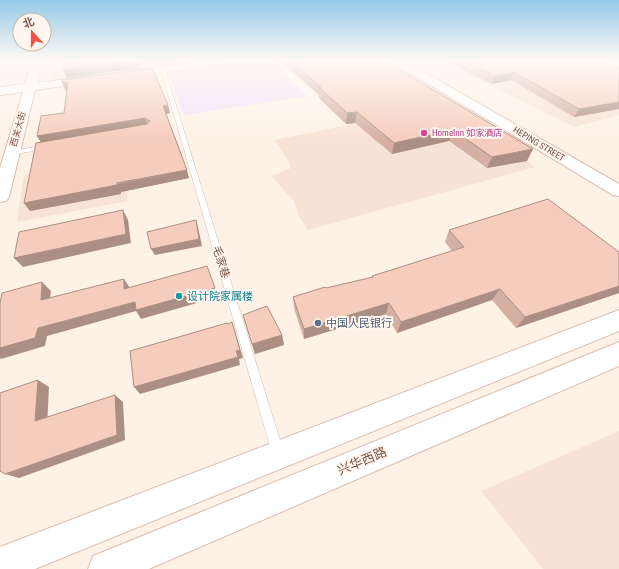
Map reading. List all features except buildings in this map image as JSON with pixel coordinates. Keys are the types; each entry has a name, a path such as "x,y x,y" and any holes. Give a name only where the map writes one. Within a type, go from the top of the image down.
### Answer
{"main road":[{"path":"0,91 21,88"},
{"name":"西关大街","path":"0,197 30,88"},
{"name":"HEPING STREET","path":"443,88 619,191"},
{"name":"HEPING STREET","path":"461,88 592,160"},
{"path":"0,565 619,320"},
{"name":"兴华西路","path":"106,569 619,354"}],"lane":[{"name":"毛家巷","path":"168,88 279,454"},
{"path":"11,153 56,145"}],"shaded area":[{"path":"173,88 299,88 307,96 184,115"},
{"path":"494,88 619,88 619,115 574,127"},
{"path":"357,124 392,154 449,141 487,168 527,161 535,167 308,230 300,218 294,202 272,176 291,168 275,140"},
{"path":"121,161 128,201 17,222 24,175"},
{"path":"619,431 619,569 543,569 481,491"}],"place":[{"name":"HomeInn 如家酒店","path":"424,133"},
{"name":"设计院家属楼","path":"179,296"},
{"name":"中国人民银行","path":"318,323"}]}
